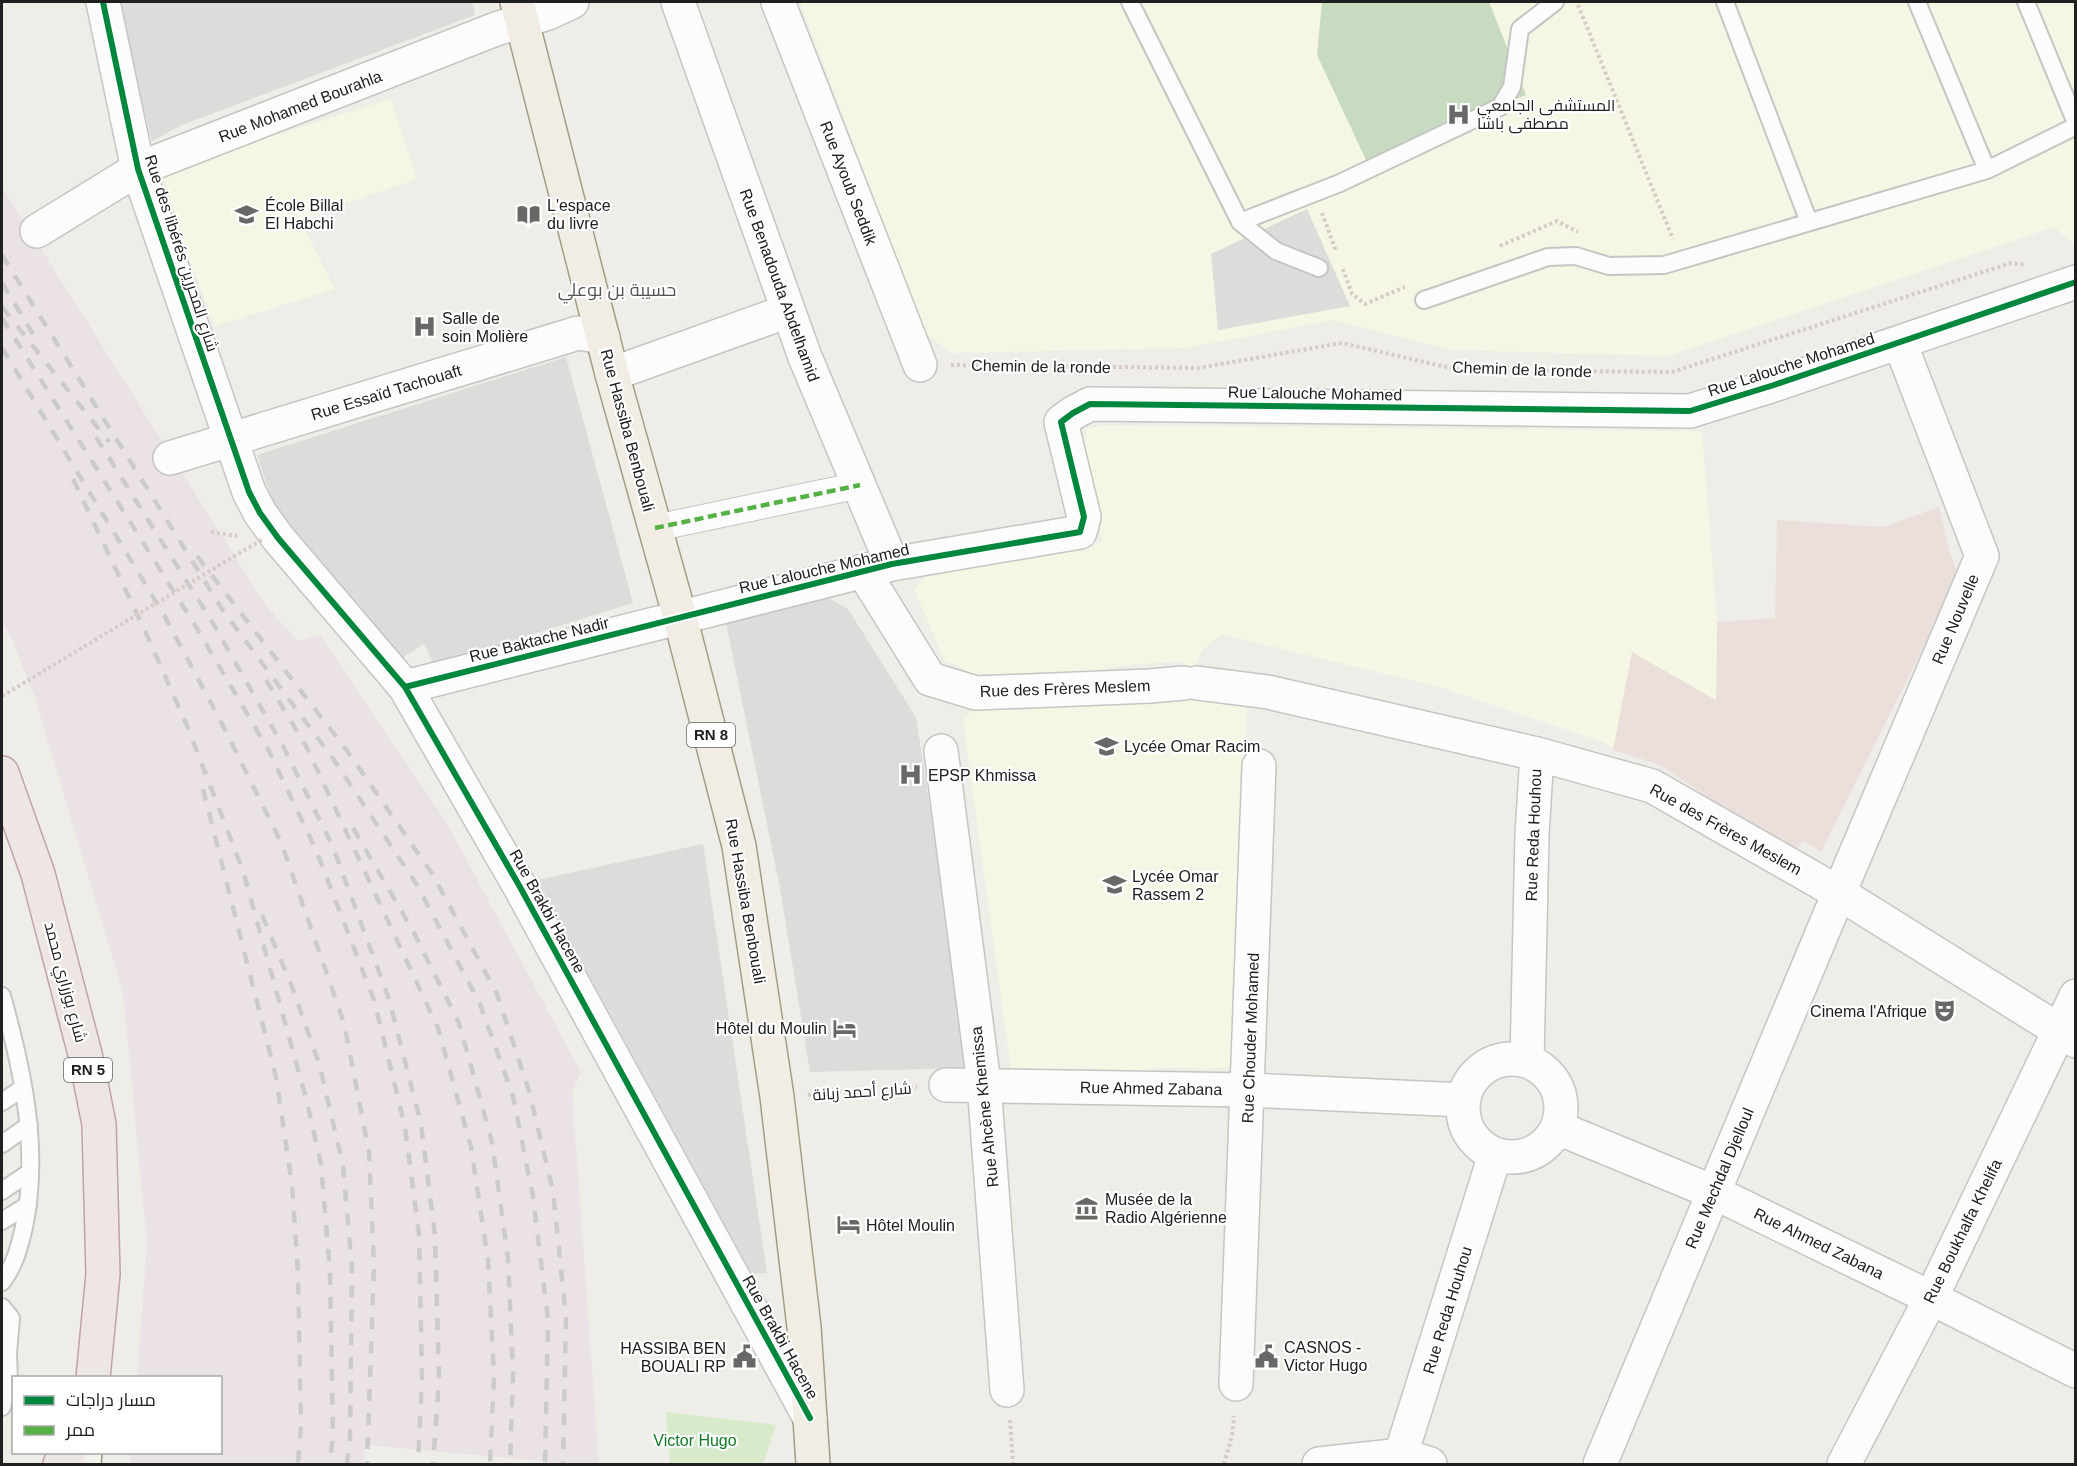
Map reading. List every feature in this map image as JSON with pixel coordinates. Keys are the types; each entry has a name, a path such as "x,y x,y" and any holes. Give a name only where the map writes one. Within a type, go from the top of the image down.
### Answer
{"highway":[{"name":"شارع بوزراري محمد","path":"2,773 38,874 85,1054 99,1124 103,1274 93,1376"}],"main road":[{"name":"Rue Hassiba Benbouali","path":"520,11 612,374 680,617 740,846 777,1097 804,1328 813,1464"}],"street":[{"name":"Rue des libérés شارع المحررين","path":"103,2 138,169 230,440"},
{"name":"Rue Mohamed Bourahla","path":"37,231 138,169 485,34 520,11 548,13 572,2"},
{"name":"Rue Benadouda Abdelhamid","path":"678,2 805,357 860,485 877,567"},
{"name":"Rue Ayoub Seddik","path":"778,2 920,365"},
{"name":"Rue Lalouche Mohamed","path":"680,617 877,567 1080,532 1084,517 1060,422 1090,404 1690,411 1900,343 2076,282"},
{"path":"612,374 788,310"},
{"name":"Rue Essaïd Tachouaft","path":"170,458 578,333 603,337"},
{"name":"Rue Nouvelle","path":"1839,893 1982,556 1900,343"},
{"name":"Rue Brakbi Hacene","path":"230,440 249,492 266,522 405,687 520,887 810,1418"},
{"path":"655,528 860,485"},
{"name":"Rue des Frères Meslem","path":"877,567 930,679 976,693 1191,683 1268,692 1537,754 1652,786 1839,893 2067,1035"},
{"name":"Rue Baktache Nadir","path":"405,687 680,617"},
{"name":"Rue Ahcène Khemissa","path":"940,751 984,1084 1007,1390"},
{"name":"Rue Reda Houhou","path":"1527,1061 1532,835 1537,754"},
{"name":"Rue Chouder Mohamed","path":"1236,1384 1259,766"},
{"name":"Rue Mechdal Djelloul","path":"1600,1464 1839,893"},
{"name":"Rue Boukhalfa Khelifa","path":"1844,1464 2067,1035 2076,996"},
{"path":"1510,1059 1527,1061 1542,1069 1553,1081 1560,1096 1561,1112 1557,1128 1549,1140 1531,1153 1510,1158 1495,1155 1480,1147 1469,1134 1463,1118 1463,1100 1468,1084 1479,1071 1493,1062 1510,1059"},
{"name":"Rue Ahmed Zabana","path":"946,1085 1248,1090 1463,1100"},
{"name":"Rue Ahmed Zabana","path":"1557,1128 1713,1192 2076,1371"},
{"name":"Rue Reda Houhou","path":"1410,1461 1495,1155"},
{"path":"1319,1464 1410,1461"}],"lane":[{"path":"1130,2 1240,222 1276,251 1320,268"},
{"path":"1240,222 1350,178 1500,107 1512,87 1520,29 1555,2"},
{"path":"1725,2 1809,222"},
{"path":"1917,2 1987,170"},
{"path":"1424,300 1548,257 1576,256 1609,266 1664,265 1987,170 2076,124 2026,2"},
{"path":"2,1002 8,1050 23,1088 29,1125 30,1172 28,1205 14,1265 2,1282"},
{"path":"2,1102 23,1088"},
{"path":"2,1144 29,1125"},
{"path":"2,1191 30,1172"},
{"path":"2,1221 28,1205"},
{"path":"2,1307 11,1318 5,1354 9,1380 2,1404"}],"path":[{"path":"1576,2 1673,239 1664,242"},
{"path":"1314,193 1337,253"},
{"path":"1493,249 1557,221 1586,236"},
{"path":"1341,263 1353,294 1365,304 1408,286"},
{"path":"2,696 263,539"},
{"path":"1224,1464 1232,1436 1236,1384"},
{"path":"1007,1390 1013,1464"}],"shaded area":[{"path":"116,2 472,2 475,15 182,125 152,141"},
{"name":"المستشفى الجامعي مصطفى باشا","path":"800,2 2075,2 2075,245 2054,227 1668,356 1450,350 1333,320 1187,348 952,353 925,333"},
{"name":"École Billal El Habchi","path":"391,99 417,179 338,206 301,222 335,289 215,326 187,253 163,177 263,139"},
{"path":"2,187 265,604 298,641 320,635 445,820 581,1072 572,1092 599,1464 572,1464 366,1445 363,1464 130,1464 131,1454 222,1454 222,1376 137,1376 147,1244 123,992 34,695 11,637 2,621"},
{"path":"1307,209 1350,306 1218,330 1211,254"},
{"path":"566,357 633,603 434,665 424,644 399,660 275,509 257,455"},
{"name":"Lycée Omar Racim","path":"1102,425 1702,431 1717,622 1716,700 1632,652 1613,750 1603,742 1445,689 1222,634 1202,651 1197,662 1194,663 1200,698 1232,697 1247,708 1240,1050 1229,1067 1201,1070 1197,1068 1151,1068 1151,1073 1098,1073 1098,1069 1011,1070 963,721 972,711 1186,698 1182,662 1136,664 1085,672 980,677 944,660 914,589 934,567 1102,542 1092,485 1083,452 1087,429"},
{"path":"1939,507 1950,553 1959,576 1821,852 1803,841 1794,855 1658,764 1613,750 1603,742 1632,651 1716,700 1717,622 1775,618 1777,520 1883,527"},
{"path":"817,591 848,609 916,717 970,1068 810,1072 780,888 724,613"},
{"path":"703,844 767,1273 752,1274 537,880"}],"green space":[{"path":"1322,2 1489,2 1526,95 1366,160 1317,55"},
{"name":"Victor Hugo","path":"666,1412 776,1425 763,1464 670,1464"}],"railway":[{"path":"2,255 222,609 334,760 417,885 480,1004 513,1096 533,1197 548,1319 545,1464"},
{"path":"2,283 33,334"},
{"path":"2,307 109,442"},
{"path":"2,318 196,627 269,751 316,850 374,1000 405,1127 419,1235 422,1378 418,1464"},
{"path":"2,348 164,615 220,720 281,842 344,1023 369,1152 374,1265 367,1464"},
{"path":"96,437 211,620 283,746 333,847 389,999 421,1124 435,1235 439,1379 433,1464"},
{"path":"73,479 188,728 243,871 307,1102 321,1164 330,1272 333,1434 330,1464"},
{"path":"197,556 348,752 433,875 497,994 529,1091 553,1191 566,1317 563,1464"},
{"path":"266,680 306,746 438,1028 471,1147 488,1260 494,1376 490,1464"},
{"path":"203,789 276,1077 292,1185 298,1272 301,1426 298,1464"},
{"path":"353,828 413,931 459,1023 492,1142 508,1258 513,1374 510,1464"},
{"path":"262,915 291,984 319,1063 343,1165 352,1269 350,1436 347,1464"}],"marked path":[{"path":"655,528 860,485"}],"cycle path":[{"path":"103,2 138,169 249,492 260,513 278,538 405,687 520,887 810,1418"},
{"path":"405,687 892,564 1080,532 1084,517 1061,422 1090,404 1690,411 1774,385 2076,282"}],"place":[{"name":"المستشفى الجامعي مصطفى باشا","path":"1459,114"},
{"name":"École Billal El Habchi","path":"247,214"},
{"name":"L'espace du livre","path":"529,214"},
{"name":"Salle de soin Molière","path":"424,327"},
{"name":"Lycée Omar Racim","path":"1106,746"},
{"name":"EPSP Khmissa","path":"910,775"},
{"name":"Lycée Omar Rassem 2","path":"1114,885"},
{"name":"Cinema l'Afrique","path":"1945,1011"},
{"name":"Hôtel du Moulin","path":"845,1028"},
{"name":"Musée de la Radio Algérienne","path":"1087,1208"},
{"name":"Hôtel Moulin","path":"848,1225"},
{"name":"CASNOS - Victor Hugo","path":"1266,1356"},
{"name":"HASSIBA BEN BOUALI RP","path":"744,1357"}],"district":[{"name":"حسيبة بن بوعلي","path":"617,290"}]}
